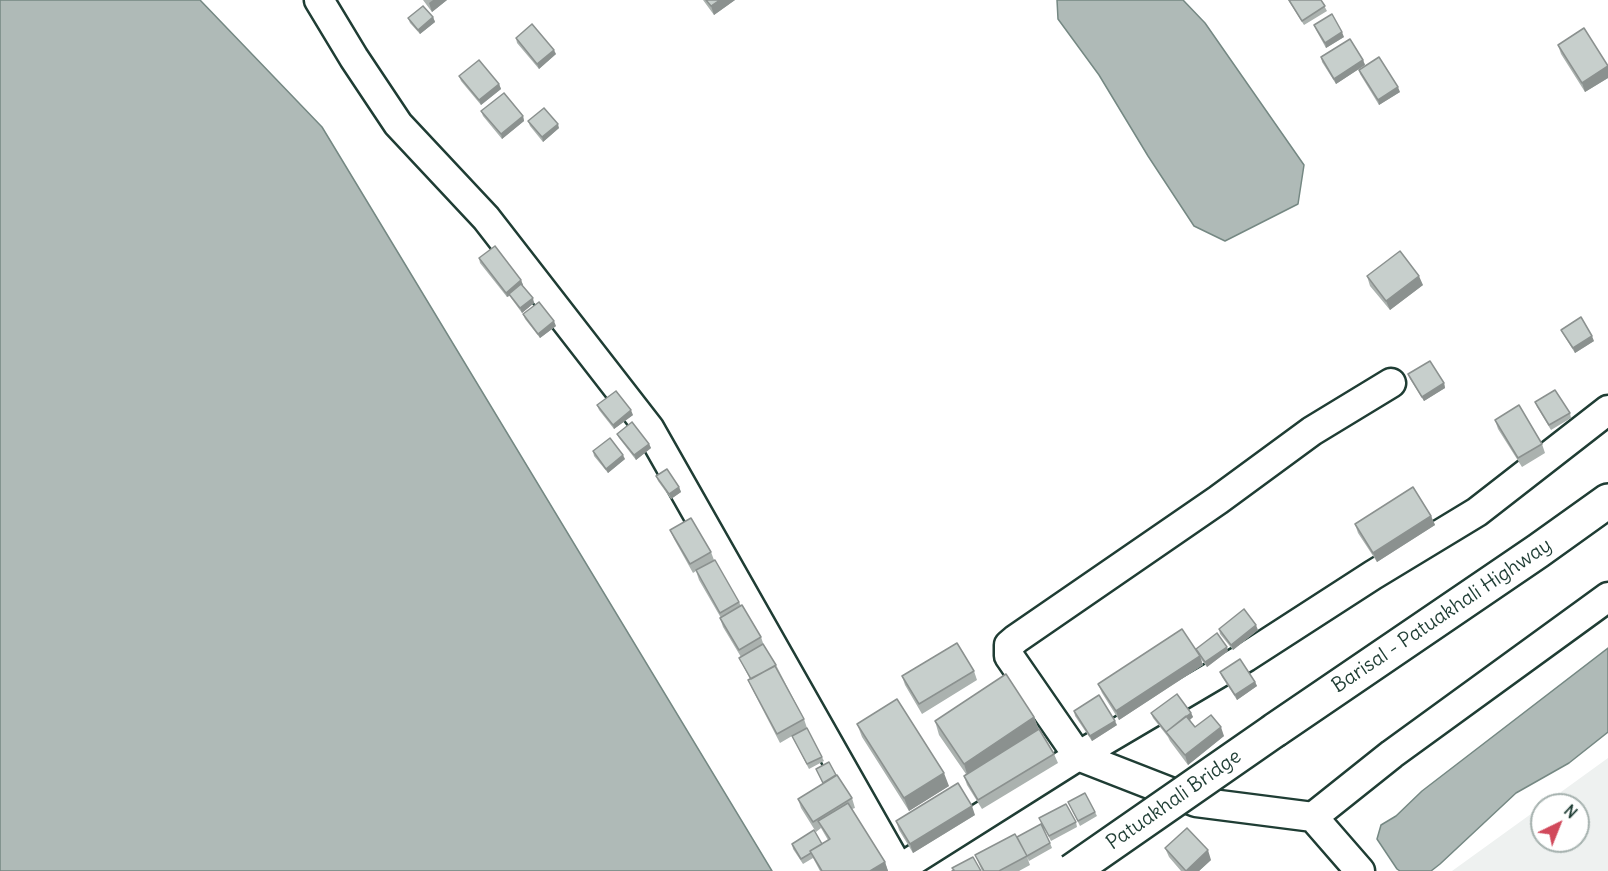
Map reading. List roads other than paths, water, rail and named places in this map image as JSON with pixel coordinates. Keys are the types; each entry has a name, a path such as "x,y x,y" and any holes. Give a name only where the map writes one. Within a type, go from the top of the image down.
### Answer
{"highway":[{"name":"Barisal - Patuakhali Highway","path":"1275,730 1608,501"},
{"name":"Patuakhali Bridge","path":"1072,871 1275,730"}],"street":[{"path":"319,0 398,124 486,218 649,428 898,870 1078,756 1246,657 1373,575 1477,512 1608,410"},
{"path":"1360,871 1313,817 1196,802 1078,756 1009,656 1009,645 1312,432 1391,383"},
{"path":"1313,817 1392,754 1608,597"}]}
